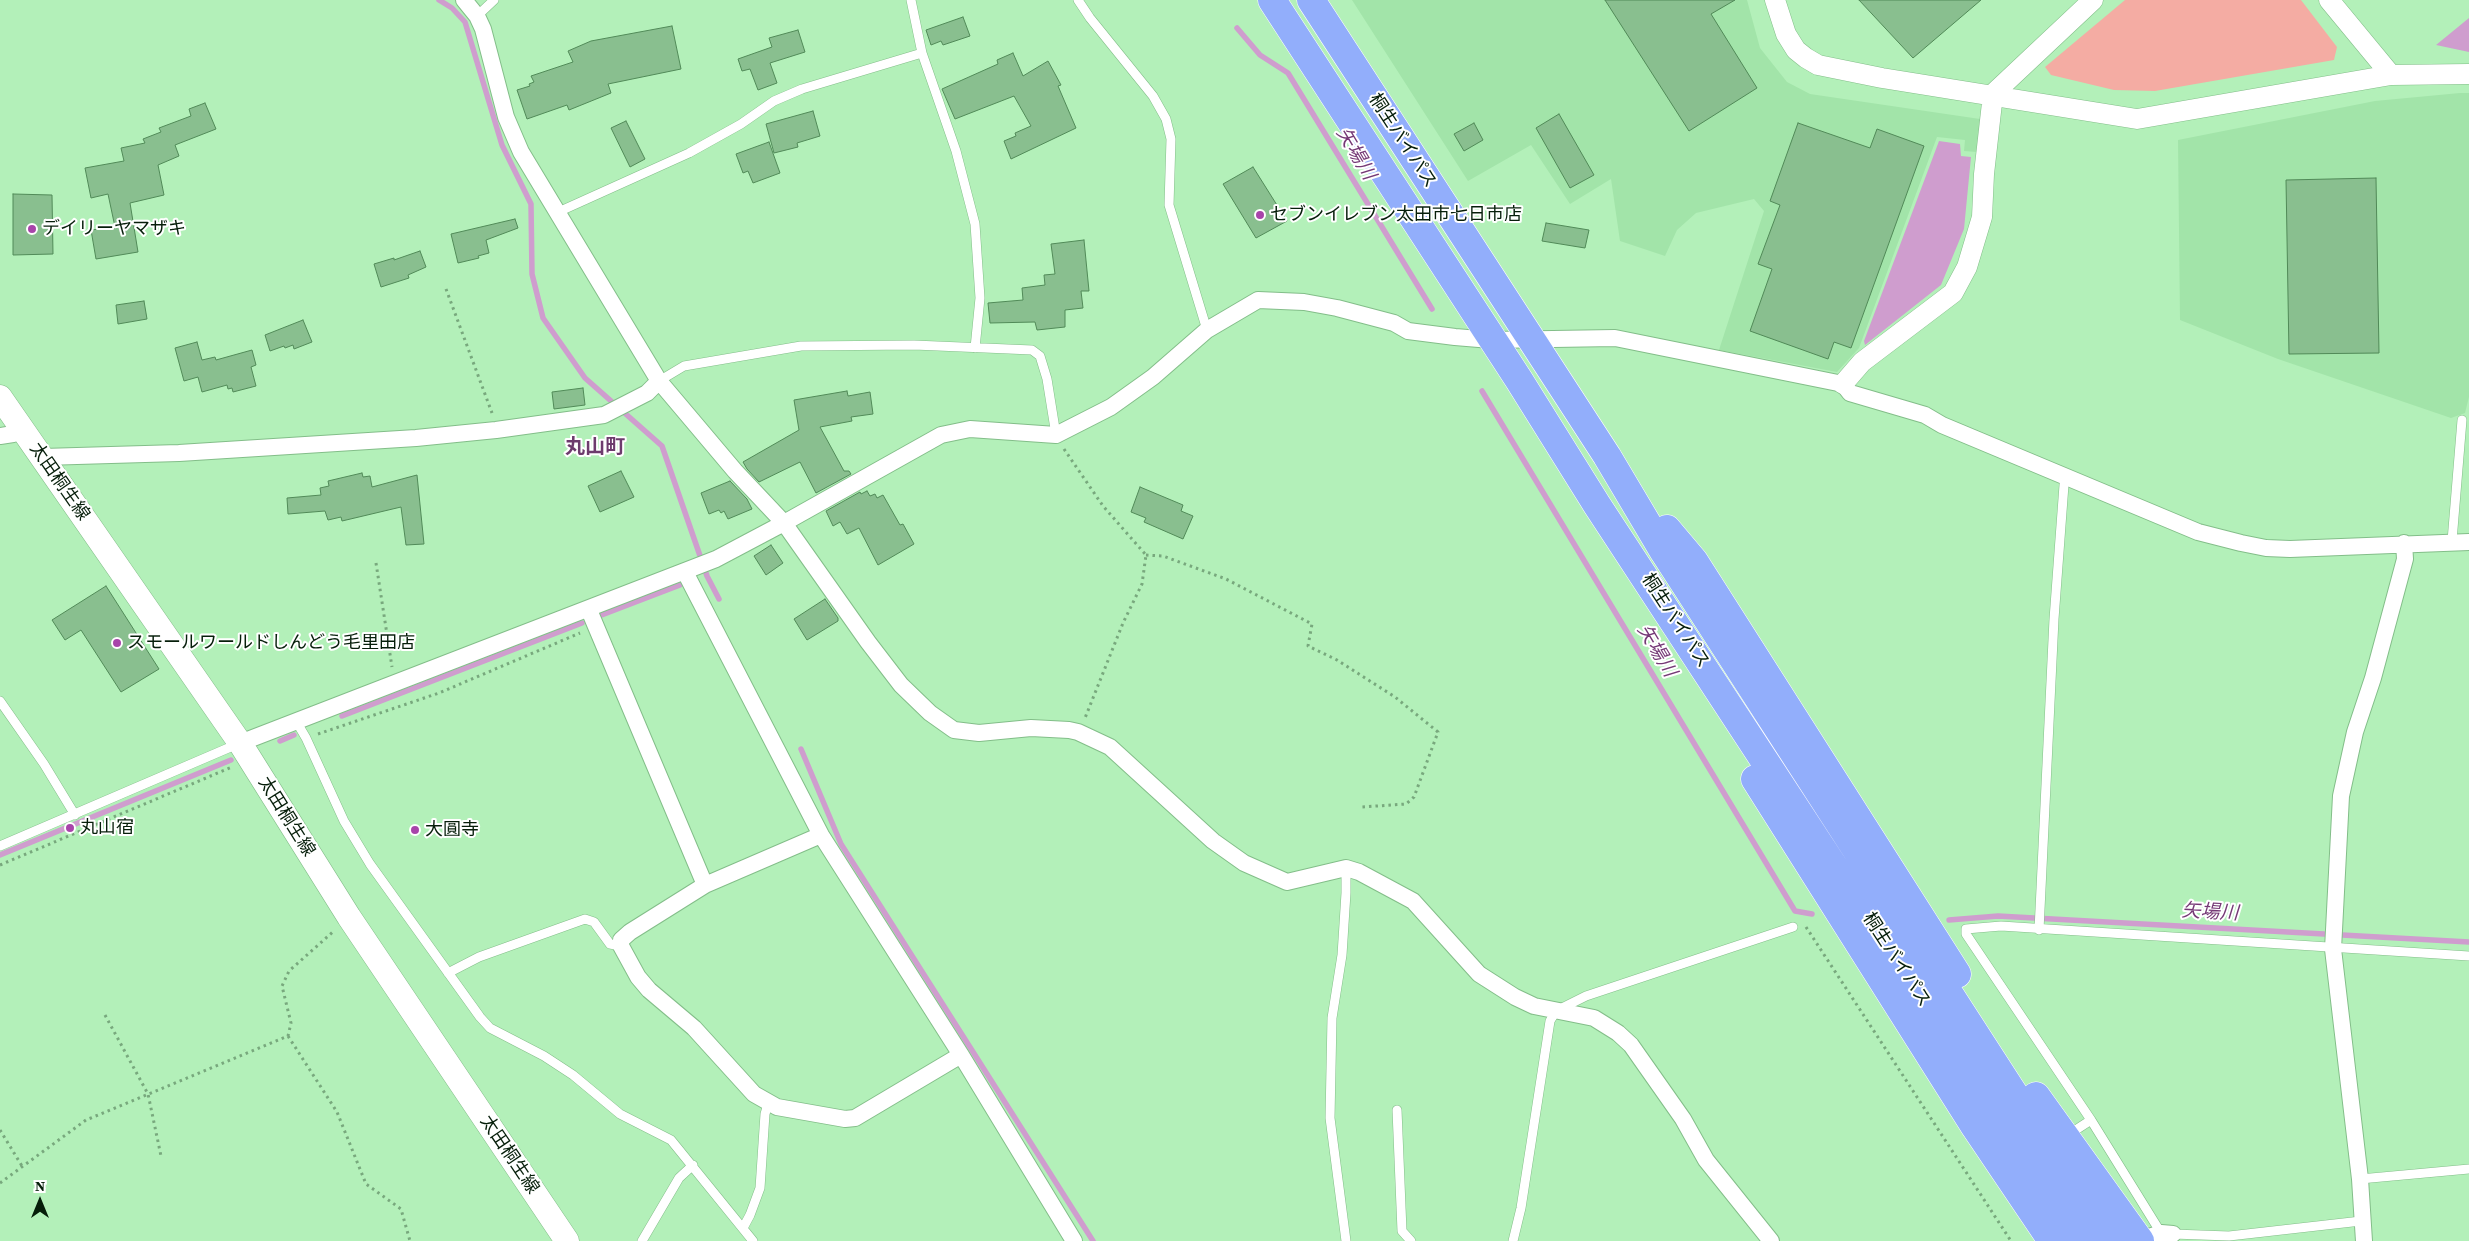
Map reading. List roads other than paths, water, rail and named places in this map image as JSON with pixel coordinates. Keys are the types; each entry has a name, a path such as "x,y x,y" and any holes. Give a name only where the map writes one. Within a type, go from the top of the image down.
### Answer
{"highway":[{"name":"桐生バイパス","path":"1272,0 1491,340 1519,380 1597,505 1934,995 2108,1241"},
{"name":"桐生バイパス","path":"1311,0 1607,456 1934,995 2079,1241"},
{"path":"1607,456 1694,561 2031,1090 2065,1137 2150,1237"},
{"path":"1597,505 1628,582 1975,1127 2052,1241"}],"main road":[{"name":"太田桐生線","path":"0,397 43,457 567,1241"}],"street":[{"path":"464,0 477,16 483,29 512,135 556,212 659,380 735,470 784,523 868,642 901,685 930,714 954,730 979,733 1031,728 1078,732 1110,747 1213,841 1244,863 1287,882 1346,868 1359,872 1413,901 1479,974 1515,997 1534,1006 1594,1018 1631,1044 1683,1119 1706,1160 1771,1241"},
{"path":"1776,0 1786,34 1796,50 1818,65 1882,78 1992,94 2137,119 2391,75 2469,74"},
{"path":"1843,384 1862,362 1953,293 1967,267 1982,217 1992,94 2093,0"},
{"path":"2329,0 2391,75"},
{"path":"240,754 296,721 589,610 716,559 941,435 970,429 1056,435 1111,407 1153,377 1207,330 1258,300 1278,300 1337,308 1394,323 1408,332 1491,340 1615,338 1843,384 1850,393 1924,414 1942,425 2198,532 2258,547 2290,549 2452,541 2469,542"},
{"path":"43,457 179,453 416,438 496,430 604,415 647,393 659,380"},
{"path":"0,436 13,434 23,429"},
{"path":"2364,1241 2361,1221 2360,1179 2333,948 2341,796 2355,732 2373,678 2405,559 2404,543"},
{"path":"689,570 821,835 961,1055 1074,1241"},
{"path":"589,610 705,885"},
{"path":"821,835 705,885 630,932 621,940 621,946 638,978 649,990 694,1028 754,1094 777,1108 845,1119 855,1118 961,1055"}],"lane":[{"path":"477,16 494,0"},
{"path":"911,0 922,53 956,150 976,224 980,298 976,348"},
{"path":"1078,0 1090,18 1153,96 1166,119 1171,139 1169,205 1207,330"},
{"path":"556,212 689,153 741,124 774,101 802,90 922,53"},
{"path":"659,380 684,366 801,346 914,345 1032,350 1040,356 1047,379 1056,435"},
{"path":"2452,541 2462,420"},
{"path":"2039,930 2054,619 2064,485 2067,476"},
{"path":"0,701 44,764 75,815"},
{"path":"296,721 306,738 344,821 362,850 448,973 490,1028 544,1056 573,1075 620,1114 671,1140 753,1241"},
{"path":"0,846 75,815 240,754"},
{"path":"1346,868 1342,954 1332,1018 1330,1118 1346,1241"},
{"path":"448,973 479,957 585,919 594,922 610,944 621,946"},
{"path":"2361,1221 2229,1236 2150,1237 2091,1120 1966,934 1966,929 1978,926 2469,956"},
{"path":"1513,1241 1521,1208 1550,1021 1556,1011 1586,996 1793,927"},
{"path":"742,1228 750,1215 760,1188 765,1114 768,1104"},
{"path":"1397,1110 1402,1231 1412,1241"},
{"path":"2065,1137 2091,1120"},
{"path":"642,1241 679,1178 693,1165"},
{"path":"2360,1179 2469,1168"}],"waterway":[{"path":"439,0 452,8 465,22 502,145 531,204 532,274 543,318 585,378 662,446 707,576 719,599"},
{"name":"矢場川","path":"1237,28 1260,55 1288,73 1432,309"},
{"name":"矢場川","path":"1482,391 1795,911 1812,914"},
{"path":"599,616 680,585"},
{"path":"342,716 582,623"},
{"path":"280,741 294,735"},
{"path":"801,749 841,844 1093,1241"},
{"path":"0,855 231,760"},
{"name":"矢場川","path":"1949,920 1998,916 2469,942"}],"place":[{"name":"セブンイレブン太田市七日市店","path":"1260,215"},
{"name":"デイリーヤマザキ","path":"32,229"},
{"name":"スモールワールドしんどう毛里田店","path":"117,643"},
{"name":"丸山宿","path":"70,828"},
{"name":"大圓寺","path":"415,830"}],"district":[{"name":"丸山町","path":"595,448"}]}
